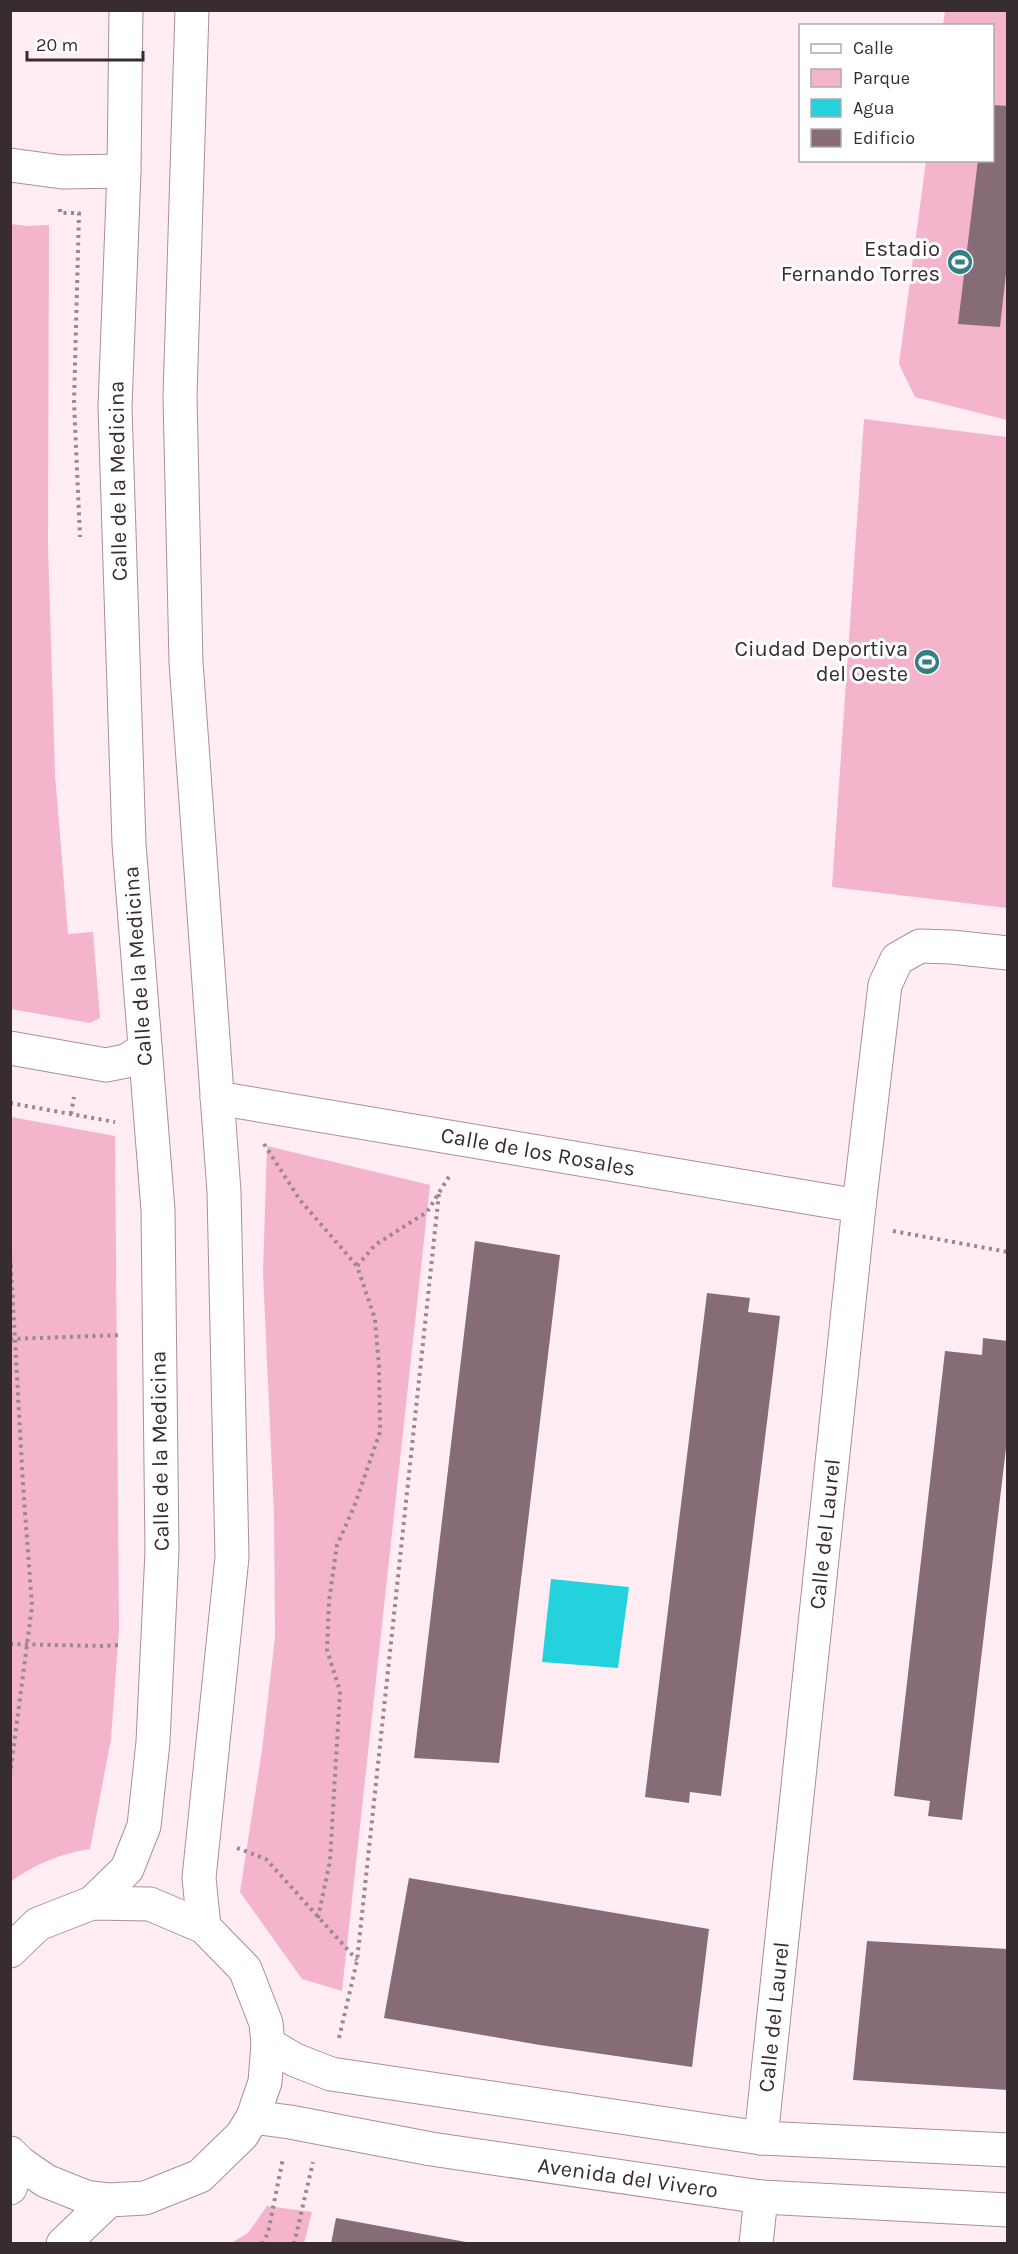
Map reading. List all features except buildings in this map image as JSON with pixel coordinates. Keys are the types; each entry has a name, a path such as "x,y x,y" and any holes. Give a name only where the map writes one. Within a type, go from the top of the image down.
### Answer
{"street":[{"name":"Calle de la Medicina","path":"92,1903 127,1869 144,1826 153,1742 162,1551 158,1210 129,844 115,407 124,171 126,10"},
{"path":"192,10 180,396 185,650 226,1099 224,1192 232,1557 199,1878 204,1927"},
{"path":"10,165 62,172 124,171"},
{"name":"Calle del Laurel","path":"761,2138 858,1215 885,985 897,959 920,946 1008,953"},
{"path":"10,1048 106,1065 126,1061 145,1049"},
{"name":"Calle de los Rosales","path":"226,1099 471,1141 858,1215"},
{"path":"10,1951 38,1924 92,1903 150,1904 204,1927 245,1969 266,2023 268,2044 265,2082 253,2117 242,2135 200,2176 145,2198 109,2200 86,2197 14,2168"},
{"path":"268,2044 295,2060 331,2074 761,2138 1008,2150"},
{"name":"Avenida del Vivero","path":"253,2117 431,2149 761,2198 1008,2210"},
{"path":"756,2244 761,2198"},
{"path":"63,2244 109,2200"}],"path":[{"path":"226,1099 300,1200 357,1266 375,1319 379,1367 380,1432 354,1507 337,1545 329,1601 327,1650 340,1691 330,1861 318,1918"},
{"path":"10,1103 118,1122"},
{"path":"357,1266 375,1245 427,1212 471,1141"},
{"path":"331,2074 357,1960 439,1193"},
{"path":"858,1215 1008,1252"},
{"path":"10,1250 17,1339 22,1485 32,1606 10,1775"},
{"path":"10,1339 159,1334"},
{"path":"10,1644 102,1646 158,1642"},
{"path":"203,1835 266,1859 357,1960"},
{"path":"262,2244 268,2233 306,2125"},
{"path":"294,2244 306,2125"}],"green space":[{"name":"Estadio Fernando Torres","path":"945,11 1007,11 1007,420 915,397 899,364 926,162 994,162 994,24 943,24"},
{"path":"11,224 49,225 48,546 55,774 68,934 93,932 100,1018 90,1023 11,1009"},
{"name":"Ciudad Deportiva del Oeste","path":"864,419 1007,437 1007,908 832,887"},
{"path":"11,1117 115,1136 119,1628 111,1739 90,1849 48,1861 11,1881"},
{"path":"267,1146 430,1185 342,1991 302,1979 240,1892 262,1750 275,1637 274,1516 263,1272"},
{"path":"267,2206 312,2212 304,2243 231,2243 248,2233"}],"water":[{"path":"551,1579 629,1587 618,1668 542,1662"}],"place":[{"name":"Estadio Fernando Torres","path":"960,262"},
{"name":"Ciudad Deportiva del Oeste","path":"927,662"}]}
